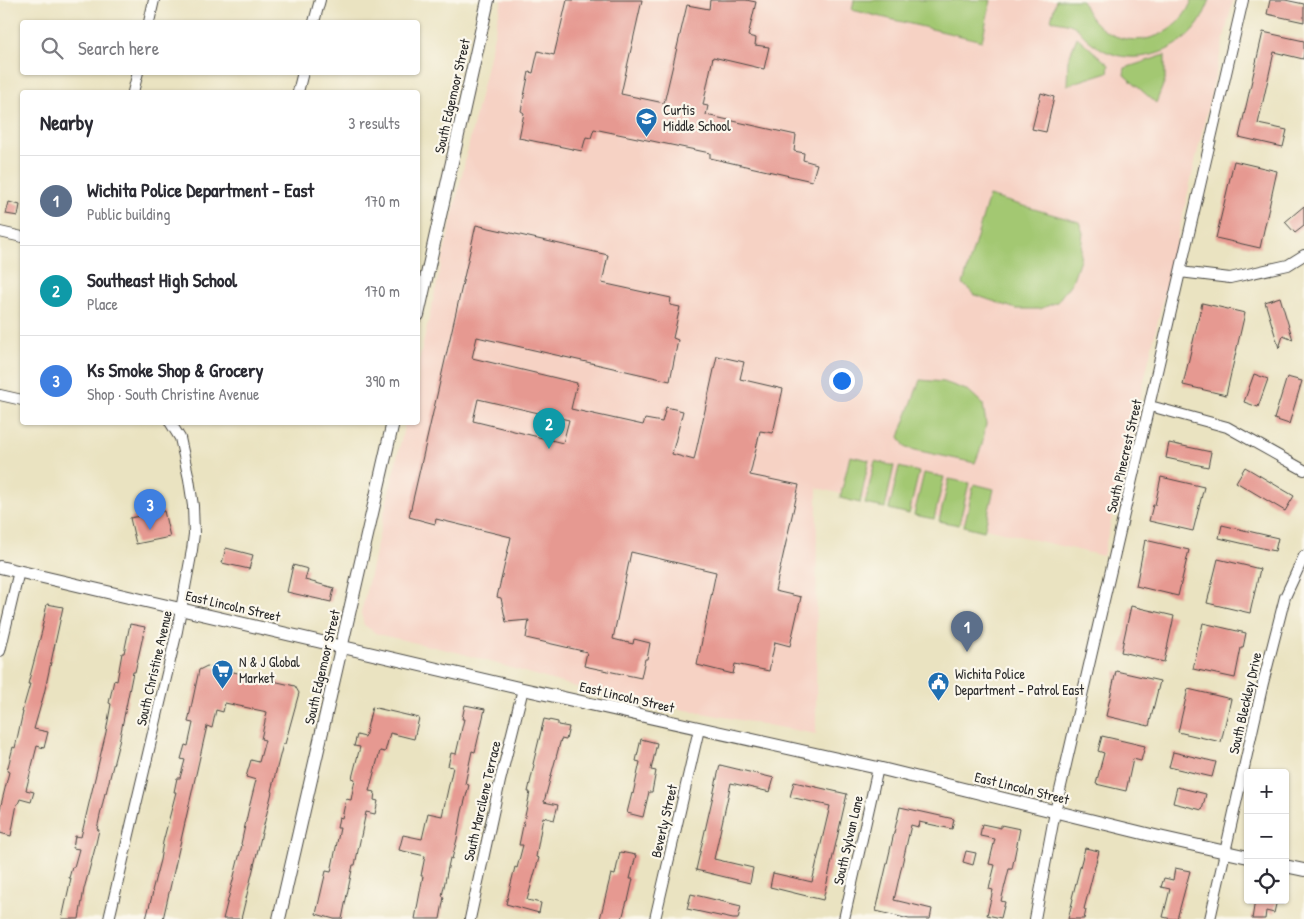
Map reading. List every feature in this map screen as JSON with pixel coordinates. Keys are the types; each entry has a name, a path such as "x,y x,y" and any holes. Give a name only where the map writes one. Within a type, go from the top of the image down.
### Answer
{"street":[{"path":"149,20 154,0"},
{"path":"315,20 320,0"},
{"name":"South Edgemoor Street","path":"420,295 422,275 488,0"},
{"name":"South Pinecrest Street","path":"1035,919 1055,812 1243,0"},
{"path":"134,90 137,75"},
{"path":"298,90 302,75"},
{"path":"0,232 20,237"},
{"path":"1180,272 1230,278 1288,265 1304,255"},
{"path":"0,396 20,400"},
{"path":"1150,406 1227,427 1304,470"},
{"name":"South Christine Avenue","path":"109,919 182,609 192,550 194,534 193,506 180,438 172,425"},
{"name":"South Edgemoor Street","path":"279,919 392,425"},
{"name":"South Bleckley Drive","path":"1210,919 1263,683 1285,597 1304,556"},
{"name":"East Lincoln Street","path":"0,566 523,689 878,768 1158,837 1244,856"},
{"path":"0,651 19,571"},
{"name":"South Marcilene Terrace","path":"470,919 500,781 523,689"},
{"name":"Beverly Street","path":"655,919 700,729"},
{"name":"South Sylvan Lane","path":"844,919 878,768"},
{"path":"1289,867 1304,870"}],"shaded area":[{"path":"502,0 1233,0 1103,556 817,488 816,734 610,696 460,653 377,634 364,625 361,613 405,425 420,425 420,357"}],"green space":[{"path":"854,0 991,0 982,41 852,10"},
{"path":"1056,0 1082,0 1091,18 1104,30 1119,37 1136,40 1153,37 1169,30 1182,17 1192,0 1210,0 1198,24 1177,44 1153,55 1128,57 1115,55 1101,49 1077,28 1051,20"},
{"path":"1077,37 1109,65 1108,72 1067,85 1068,60"},
{"path":"1165,55 1165,80 1156,103 1124,75 1125,68"},
{"path":"989,196 1079,222 1083,233 1080,259 1072,282 1057,302 1040,309 1016,309 975,295 963,284"},
{"path":"920,380 944,382 969,391 983,404 986,424 982,445 975,463 906,448 899,437"},
{"path":"850,456 869,460 860,503 840,498"},
{"path":"875,461 894,466 885,508 865,504"},
{"path":"899,467 919,472 909,514 889,509"},
{"path":"924,473 944,477 934,519 914,515"},
{"path":"949,479 969,483 959,525 939,521"},
{"path":"974,484 994,489 984,531 964,526"}],"building":[{"name":"Curtis Middle School","path":"567,0 642,0 621,94 664,103 687,5 709,9 710,0 746,0 756,2 748,36 756,38 755,45 769,47 764,69 713,57 703,105 708,106 706,115 796,135 794,151 804,153 803,160 817,164 812,181 710,158 710,153 594,129 591,138 586,137 582,151 519,138 524,113 521,111 529,72 533,73 538,51 554,55"},
{"path":"1270,0 1285,0 1304,4 1304,22 1267,14"},
{"path":"1263,32 1304,41 1303,59 1274,52 1258,124 1287,130 1283,147 1239,137"},
{"path":"1041,93 1054,97 1046,132 1032,129"},
{"path":"1234,161 1277,171 1260,248 1216,238"},
{"path":"9,202 20,205 18,216 6,214"},
{"path":"1304,206 1304,226 1295,233 1285,222"},
{"path":"476,225 608,255 602,283 671,298 670,305 680,307 673,338 678,340 670,381 477,337 472,358 577,383 571,409 643,425 645,419 662,422 666,407 683,411 672,454 694,460 717,356 744,362 740,379 783,389 773,433 760,431 750,475 799,485 775,591 801,597 790,646 775,642 769,671 735,664 733,674 697,665 716,572 631,552 613,639 633,644 634,639 650,643 641,678 584,666 587,652 526,638 529,620 506,622 501,598 497,597 511,537 436,519 435,524 409,517","holes":["478,399 569,420 563,443 473,421"]},
{"path":"1280,297 1293,340 1283,336 1279,348 1265,302"},
{"path":"1202,303 1245,313 1226,395 1183,385"},
{"path":"1254,374 1268,379 1258,407 1244,402"},
{"path":"1287,377 1302,381 1289,424 1274,419"},
{"path":"1169,443 1211,452 1208,467 1166,458"},
{"path":"1245,467 1294,496 1285,511 1236,482"},
{"path":"1161,477 1204,487 1193,531 1149,521 1153,505 1155,505"},
{"path":"164,511 170,537 136,544 130,518"},
{"path":"1222,525 1278,538 1275,551 1219,538"},
{"path":"1145,540 1189,550 1178,596 1136,586"},
{"path":"226,548 253,555 249,569 222,563"},
{"path":"1218,559 1260,569 1250,613 1207,603"},
{"path":"293,565 308,569 305,580 334,588 331,602 287,592"},
{"path":"47,604 63,607 44,694 34,729 48,732 44,748 37,746 26,790 34,792 31,802 20,799 17,804 11,836 0,833 0,809 9,772 7,771 13,747 15,748"},
{"path":"1131,606 1174,616 1164,662 1121,652"},
{"path":"1203,623 1246,633 1235,678 1193,669"},
{"path":"130,624 145,627 135,672 133,672 119,742 105,793 97,829 99,830 84,889 79,919 62,919 71,878 69,878 79,849 73,848 75,836 81,837 106,732 114,680 117,681"},
{"path":"207,666 295,686 299,693 285,744 283,744 241,919 223,919 256,780 246,777 251,760 259,762 265,740 261,739 267,712 225,703 223,712 216,710 212,728 207,726 163,919 146,919 176,792 174,792 177,778 180,778 185,760 181,759 185,745 188,746 193,723 188,722 199,670"},
{"path":"1116,671 1160,681 1149,726 1106,716"},
{"path":"1188,689 1231,699 1221,742 1178,732"},
{"path":"465,705 485,709 475,752 472,751 465,784 469,785 452,859 450,858 442,896 444,897 440,919 415,919 425,856 399,850 403,835 422,839 428,813 442,816 453,767 448,766 451,753 456,754 464,719 462,719"},
{"path":"372,707 419,718 414,739 390,733 385,752 380,751 369,791 375,792 374,800 378,801 375,814 366,812 342,919 334,919 316,914 326,871 331,872 340,828 337,828 339,817 342,818 346,799 351,800 355,779 352,778 360,747 354,746 357,735 365,737"},
{"path":"544,719 569,727 566,740 561,739 544,802 558,805 554,820 543,817 536,857 539,858 527,900 541,903 539,913 506,904 515,867 517,868 523,845 519,845 530,792 528,792 533,764"},
{"path":"1102,736 1145,746 1141,761 1133,759 1126,791 1096,784 1104,753 1098,751"},
{"path":"641,739 657,743 651,770 656,771 652,792 649,792 643,817 627,813 640,762 636,761"},
{"path":"1173,752 1216,762 1212,777 1169,767"},
{"path":"720,765 774,778 770,792 731,783 714,859 753,868 750,883 696,870"},
{"path":"794,782 847,794 823,900 770,887 773,873 812,882 830,806 790,797"},
{"path":"1177,787 1206,794 1202,810 1173,803"},
{"path":"900,807 954,819 952,829 919,822 918,827 911,825 894,900 932,909 930,919 909,919 876,911"},
{"path":"982,824 1020,829 1012,869 1009,869 1001,901 1005,902 1001,918 987,915 993,890 989,889 995,865 989,864 995,839 980,836"},
{"path":"1085,848 1099,851 1084,909 1086,910 1084,919 1068,919 1072,898"},
{"path":"966,851 976,853 973,865 963,862"},
{"path":"620,852 636,855 630,879 633,879 628,901 622,919 600,919 611,874 615,875"},
{"path":"1175,868 1190,871 1177,919 1172,919 1163,917 1170,889 1161,887 1164,878 1173,880"},
{"path":"691,894 741,906 738,919 687,909"},
{"path":"1254,904 1276,904 1274,913 1266,911 1265,919 1252,919"}],"place":[{"name":"Curtis Middle School","path":"647,137"},
{"name":"Southeast High School","path":"549,449"},
{"name":"Ks Smoke Shop & Grocery","path":"150,530"},
{"name":"Wichita Police Department - East","path":"967,652"},
{"name":"N & J Global Market","path":"223,689"},
{"name":"Wichita Police Department - Patrol East","path":"939,701"}]}
